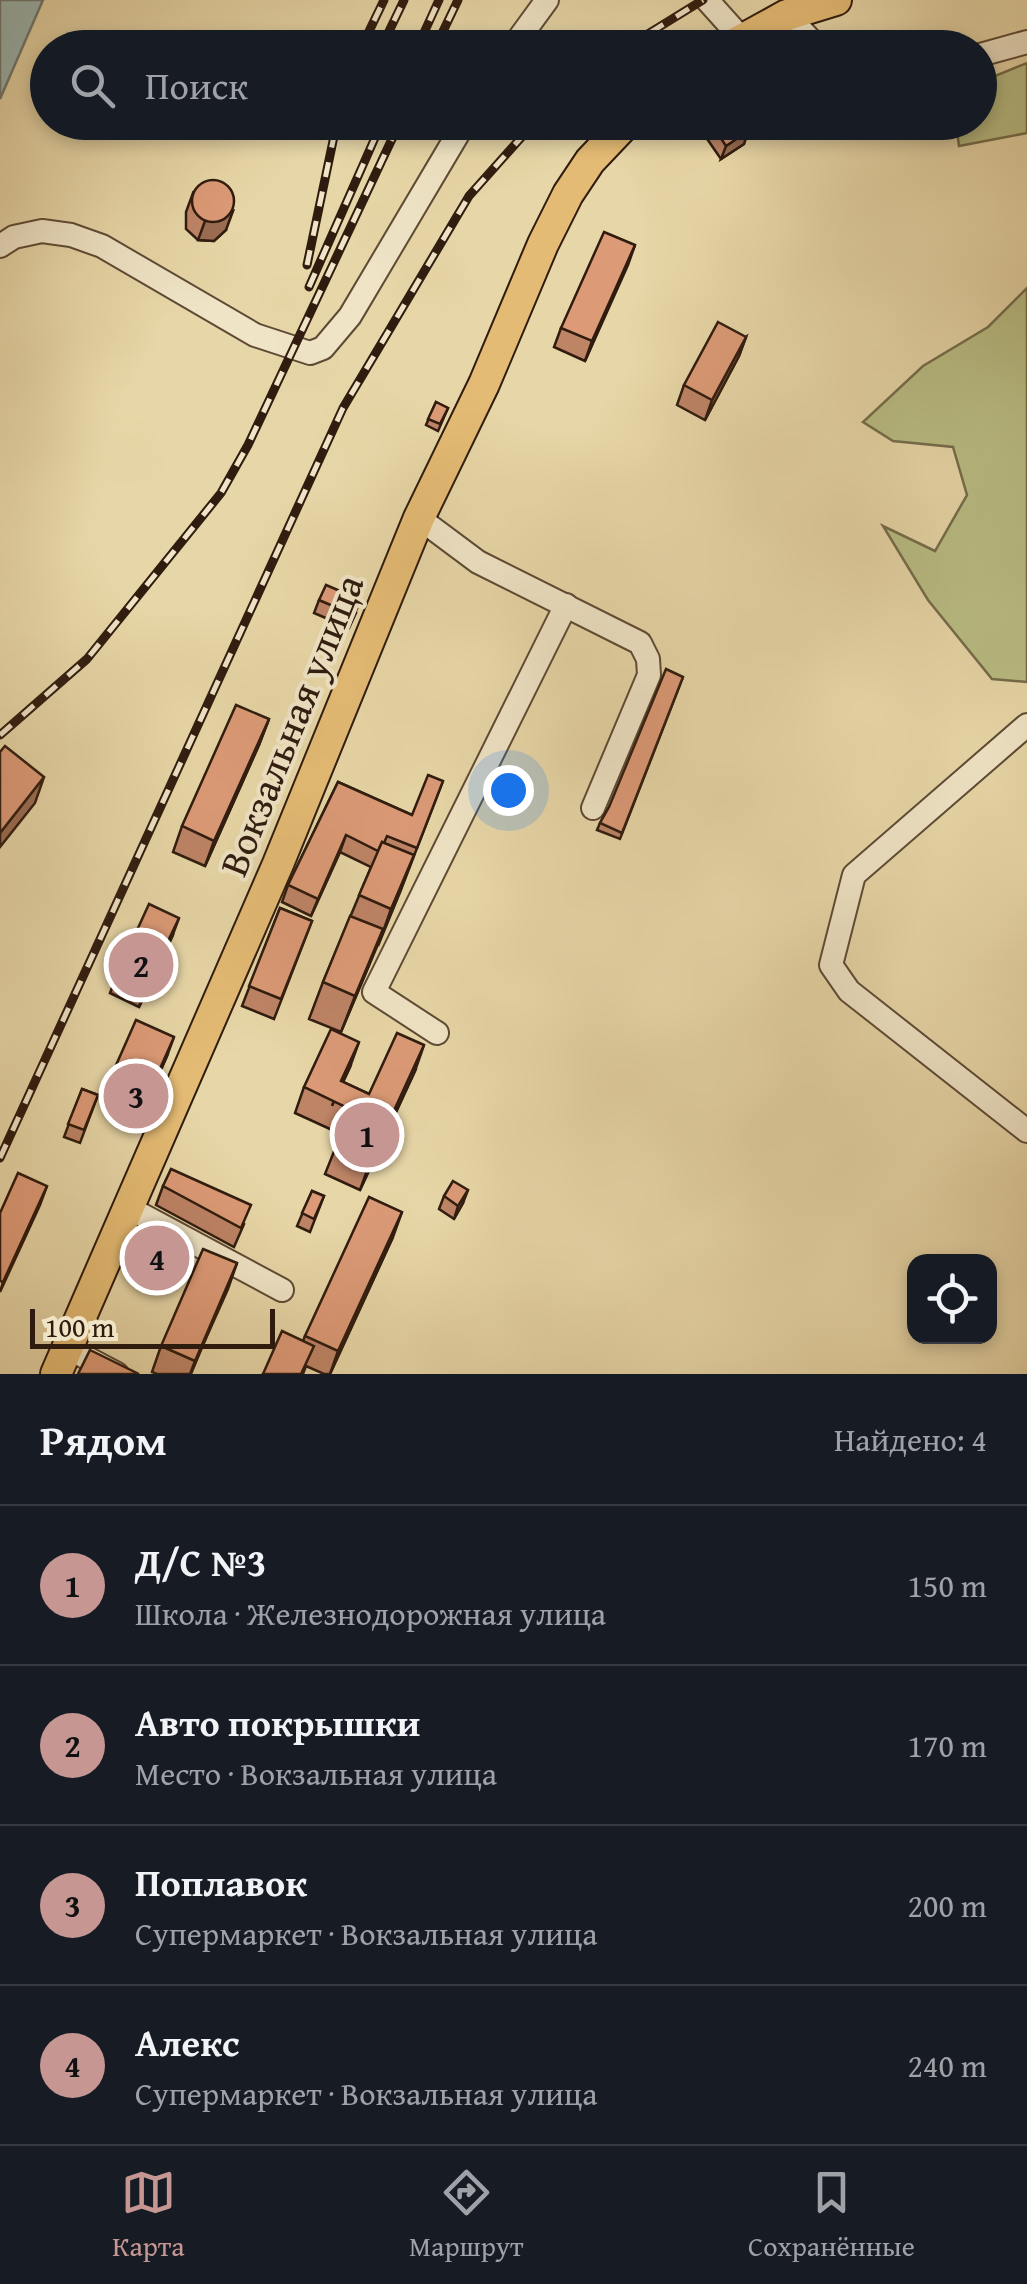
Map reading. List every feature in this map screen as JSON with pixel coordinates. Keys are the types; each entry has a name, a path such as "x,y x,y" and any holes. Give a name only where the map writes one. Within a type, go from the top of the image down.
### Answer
{"main road":[{"path":"760,30 836,0"},
{"name":"Вокзальная улица","path":"62,1361 278,864 419,518 484,384 568,194 610,140"}],"street":[{"path":"525,30 546,0"},
{"path":"707,0 726,30"},
{"path":"787,16 801,30"},
{"path":"997,50 1027,42"},
{"path":"0,246 14,237 42,231 71,235 102,246 256,335 310,353 323,348 350,316 454,140"},
{"path":"419,518 478,562 623,632 640,644 648,659 649,675 593,808"},
{"path":"437,1033 374,992 566,605"},
{"path":"1027,724 854,875 831,965 849,991 1027,1131"},
{"path":"128,1208 282,1290"},
{"path":"62,1361 117,1374"}],"green space":[{"path":"1027,63 1027,133 997,139 997,75"},
{"path":"958,140 990,140 959,146"},
{"path":"1027,288 1027,682 992,679 928,600 883,526 935,551 967,495 953,447 893,441 863,422 923,366 988,327"}],"water":[{"path":"0,0 43,0 0,99"}],"building":[{"path":"213,180 228,186 234,201 228,216 213,222 198,216 192,201 198,186"},
{"path":"604,232 635,245 592,341 561,328"},
{"path":"718,322 746,337 712,400 684,385"},
{"path":"436,402 448,408 440,424 428,419"},
{"path":"326,585 361,600 354,615 319,600"},
{"path":"666,669 683,677 622,833 600,823"},
{"path":"236,705 269,719 214,841 182,826"},
{"path":"5,746 44,777 0,833 0,752"},
{"path":"428,775 443,781 417,848 387,836 378,851 346,835 318,899 288,885 338,782 412,815"},
{"path":"382,842 414,855 391,909 359,895"},
{"path":"149,904 179,918 146,987 117,974"},
{"path":"280,908 312,921 281,999 249,986"},
{"path":"350,916 383,929 355,996 323,982"},
{"path":"136,1020 174,1037 147,1098 109,1081"},
{"path":"331,1029 359,1042 341,1081 369,1094 397,1033 424,1045 369,1165 335,1149 352,1110 304,1087"},
{"path":"82,1089 98,1095 84,1130 68,1124"},
{"path":"171,1169 251,1205 241,1228 163,1186"},
{"path":"18,1173 47,1186 3,1282 0,1213"},
{"path":"453,1181 468,1190 458,1206 444,1196"},
{"path":"312,1191 324,1196 314,1219 302,1213"},
{"path":"369,1197 402,1212 338,1351 305,1336"},
{"path":"154,1223 179,1236 168,1262 142,1251"},
{"path":"203,1249 237,1263 195,1361 161,1346"},
{"path":"282,1331 314,1346 301,1374 263,1374"},
{"path":"90,1350 139,1374 78,1374"}],"railway":[{"path":"370,30 384,0"},
{"path":"390,30 404,0"},
{"path":"425,30 439,0"},
{"path":"444,30 458,0"},
{"path":"654,30 703,0"},
{"path":"307,265 333,140"},
{"path":"309,287 374,140"},
{"path":"0,735 87,659 221,493 248,445 392,140"},
{"path":"0,1158 343,408 469,196 519,140"}],"place":[{"name":"Авто покрышки","path":"141,965"},
{"name":"Поплавок","path":"136,1096"},
{"name":"Д/С №3","path":"367,1135"},
{"name":"Алекс","path":"157,1258"}]}
